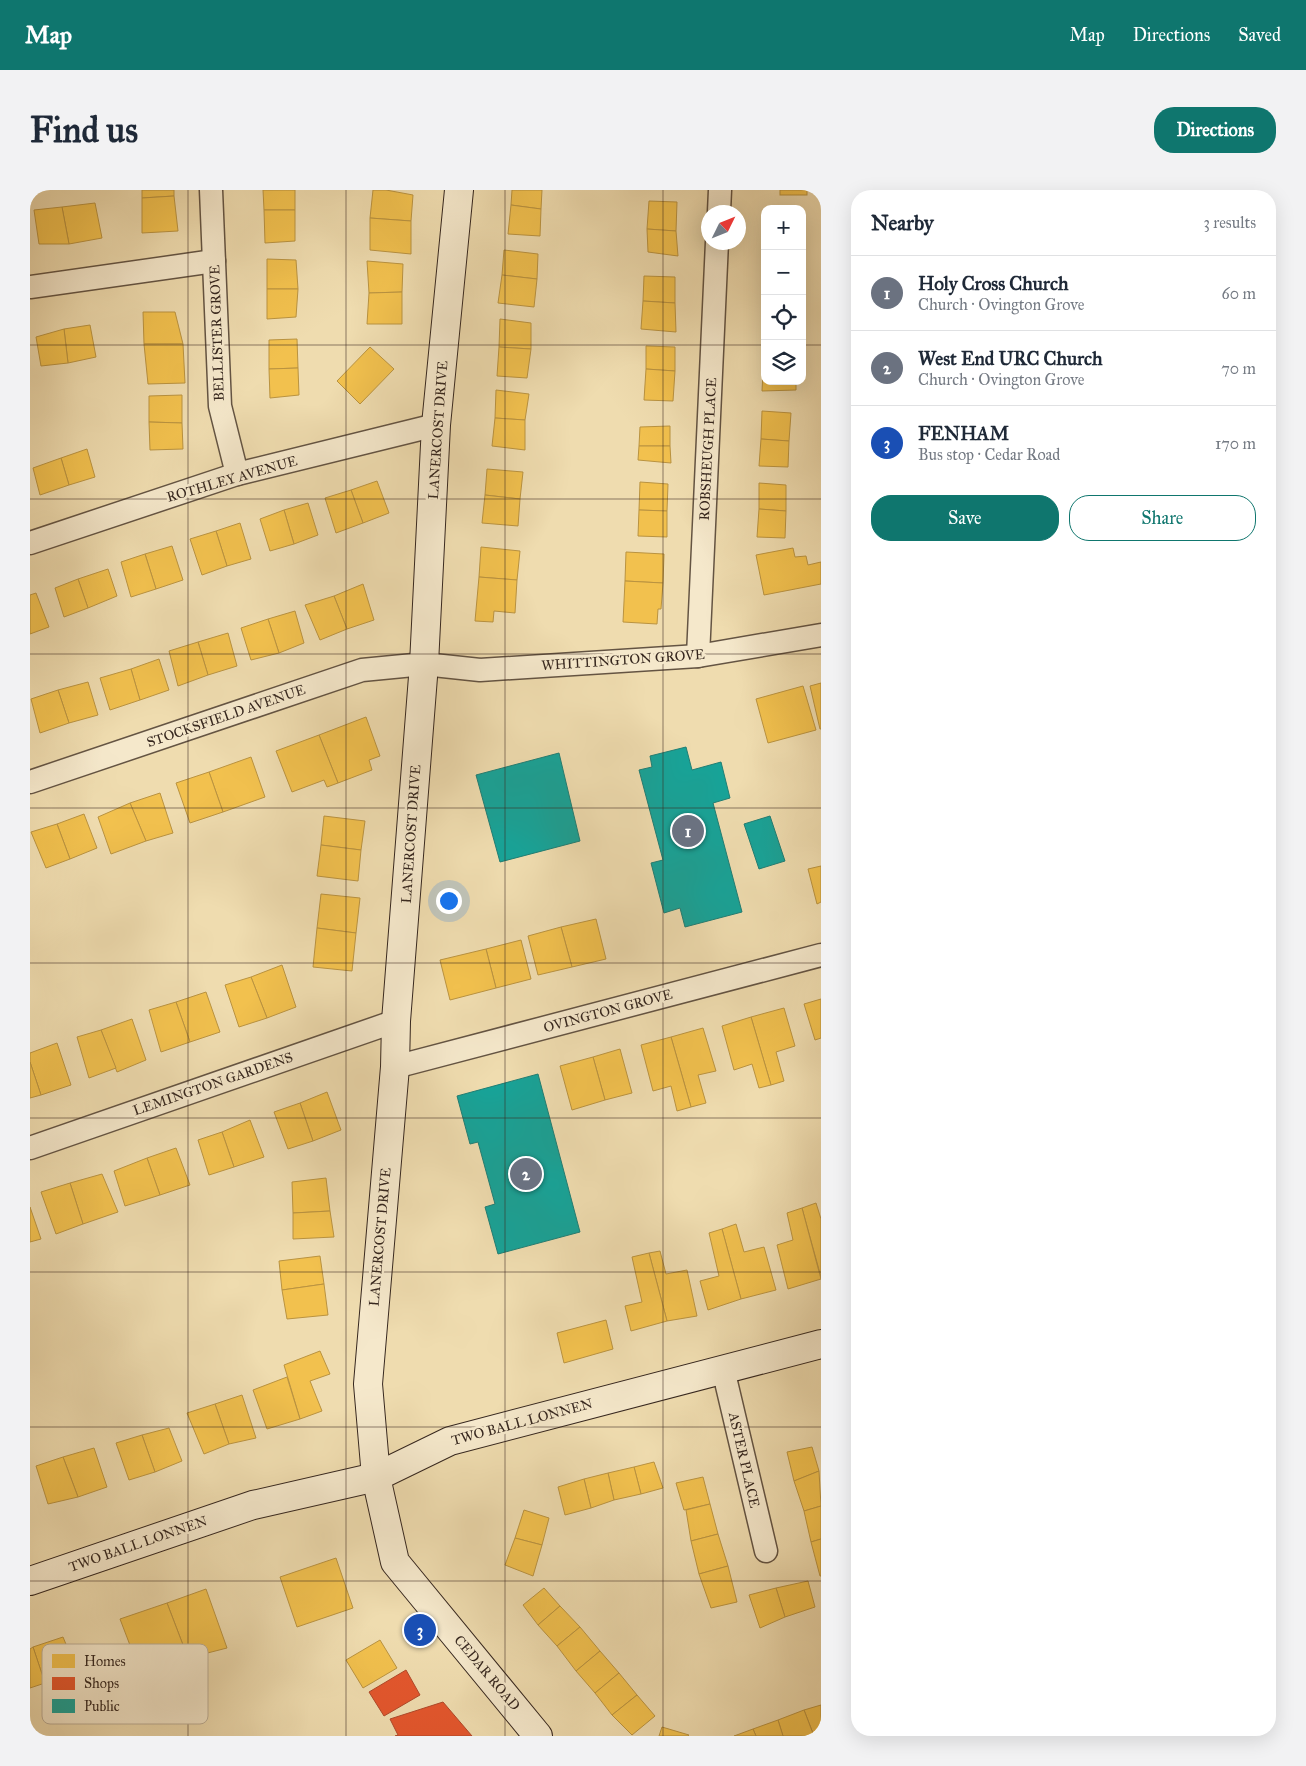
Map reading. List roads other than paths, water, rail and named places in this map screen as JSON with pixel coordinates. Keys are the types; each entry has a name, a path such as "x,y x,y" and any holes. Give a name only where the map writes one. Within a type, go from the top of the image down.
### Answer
{"street":[{"name":"BELLISTER GROVE","path":"211,190 220,406 237,474"},
{"name":"LANERCOST DRIVE","path":"376,1477 368,1384 395,1067 396,1021 424,664 436,425 459,190"},
{"path":"719,205 720,190"},
{"name":"ROBSHEUGH PLACE","path":"698,656 717,250"},
{"path":"30,287 214,261"},
{"name":"ROTHLEY AVENUE","path":"30,543 237,474 436,425"},
{"name":"WHITTINGTON GROVE","path":"424,664 480,670 698,656 821,635"},
{"name":"STOCKSFIELD AVENUE","path":"30,782 362,670 424,664"},
{"name":"OVINGTON GROVE","path":"395,1067 821,955"},
{"name":"LEMINGTON GARDENS","path":"30,1148 396,1021"},
{"name":"TWO BALL LONNEN","path":"30,1581 253,1505 376,1477 450,1441 821,1344"},
{"name":"ASTER PLACE","path":"723,1370 766,1552"},
{"name":"CEDAR ROAD","path":"376,1477 395,1562 538,1736"}],"place":[{"name":"Holy Cross Church","path":"688,831"},
{"name":"West End URC Church","path":"526,1174"},
{"name":"FENHAM","path":"420,1630"}]}
